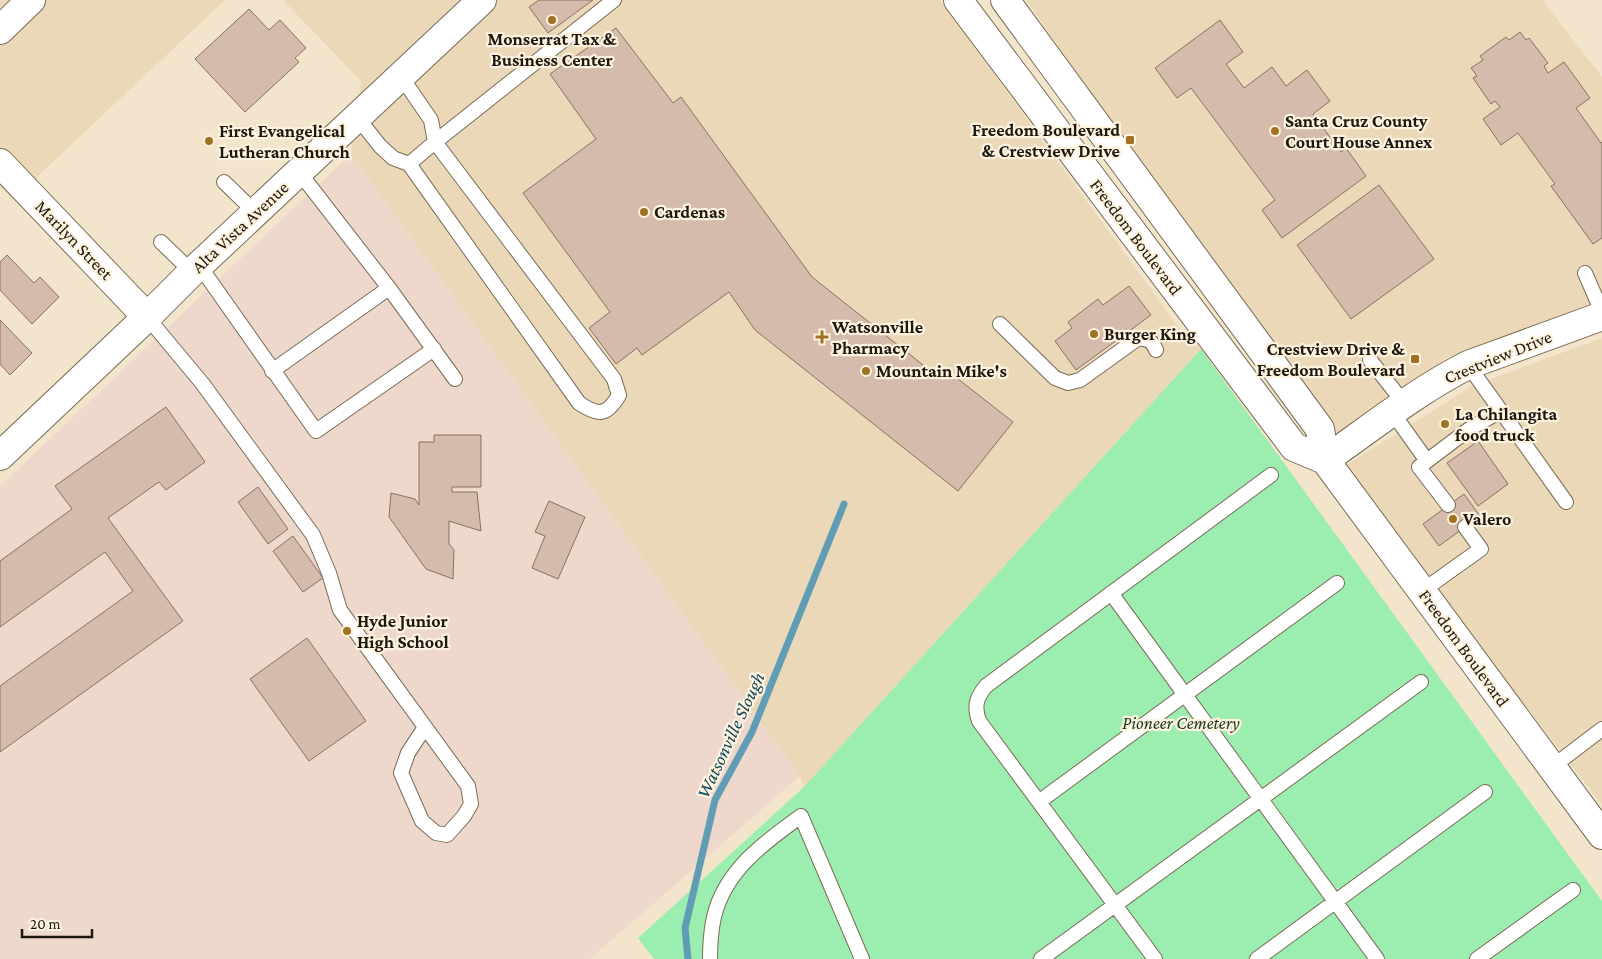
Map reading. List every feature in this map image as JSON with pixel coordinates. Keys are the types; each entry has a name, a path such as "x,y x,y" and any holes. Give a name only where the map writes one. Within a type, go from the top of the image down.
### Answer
{"main road":[{"path":"0,30 31,0"},
{"name":"Alta Vista Avenue","path":"0,456 148,317 255,212 482,0"},
{"name":"Freedom Boulevard","path":"958,0 1294,447 1325,460"},
{"name":"Freedom Boulevard","path":"1006,1 1320,429 1325,460 1602,835"},
{"name":"Marilyn Street","path":"0,163 148,317"},
{"name":"Crestview Drive","path":"1325,460 1431,384 1468,365 1602,316"}],"lane":[{"path":"409,164 614,0"},
{"path":"357,117 380,146 393,158 409,164 579,403 592,412 604,412 613,406 619,395 614,379 435,142 431,120 400,75"},
{"path":"299,172 389,288 455,379"},
{"path":"224,182 255,212"},
{"path":"162,242 195,269 316,431 434,350"},
{"path":"1585,273 1602,312"},
{"path":"272,371 389,288"},
{"path":"148,317 202,383 313,535 329,573 340,610 468,786 471,804 464,816 447,835 436,833 422,821 400,773 408,753 425,727"},
{"path":"1000,324 1055,378 1068,383 1080,380 1137,339 1144,338 1149,340 1154,344 1156,350"},
{"path":"1370,360 1427,461"},
{"path":"1468,365 1566,502"},
{"path":"1448,506 1419,467 1468,430 1500,411"},
{"path":"1155,959 979,721 975,710 976,702 979,694 986,686 1271,475"},
{"path":"1422,591 1481,550 1465,527"},
{"path":"1040,801 1336,583"},
{"path":"1112,593 1377,959"},
{"path":"1040,959 1421,682"},
{"path":"1552,767 1602,730"},
{"path":"1257,959 1485,792"},
{"path":"710,959 714,917 720,899 728,884 761,845 801,816 862,959"},
{"path":"1477,959 1573,890"}],"shaded area":[{"path":"0,0 225,0 39,175 22,208 0,186"},
{"path":"283,0 940,0 1185,336 1201,349 804,787 800,776 351,154 361,81"},
{"path":"1026,0 1542,0 1602,77 1602,306 1446,358 1339,452"},
{"name":"Hyde Junior High School","path":"351,154 800,776 590,959 0,959 0,486"},
{"path":"1602,338 1602,805 1342,468 1472,386"}],"green space":[{"name":"Pioneer Cemetery","path":"1201,349 1602,901 1602,959 654,959 638,938 804,787"}],"building":[{"name":"Monserrat Tax & Business Center","path":"539,0 593,0 548,33 529,7"},
{"path":"249,9 269,30 280,20 306,48 295,58 299,62 245,112 195,59"},
{"name":"Santa Cruz County Court House Annex","path":"1220,20 1243,52 1226,64 1244,88 1272,67 1286,86 1307,70 1330,101 1313,114 1341,152 1346,148 1366,176 1282,238 1262,210 1275,200 1191,88 1177,98 1155,68"},
{"path":"616,28 673,103 681,97 812,277 937,376 944,368 1013,422 958,491 755,330 729,292 642,355 637,348 616,364 589,328 610,312 523,193 596,139 550,74"},
{"path":"1520,32 1526,40 1529,38 1548,63 1544,66 1548,73 1564,62 1590,98 1576,108 1602,142 1602,238 1593,244 1551,186 1555,184 1518,133 1501,145 1483,119 1500,107 1495,101 1491,104 1473,78 1477,76 1471,68 1483,60 1480,56 1506,37 1509,40"},
{"path":"1379,185 1434,259 1351,319 1297,245"},
{"path":"7,255 34,283 40,277 59,297 32,324 0,290 0,262"},
{"name":"Burger King","path":"1129,286 1151,315 1076,370 1055,341 1072,328 1068,322 1098,299 1103,305"},
{"path":"0,320 32,353 10,375 0,364"},
{"path":"166,407 205,462 166,490 159,482 108,518 183,621 0,752 0,686 133,591 105,552 0,627 0,561 72,509 55,486"},
{"path":"434,435 481,435 481,487 452,487 452,492 477,492 481,531 449,521 449,544 454,550 453,579 426,569 389,517 391,493 415,499 419,505 419,442 434,442"},
{"path":"1478,441 1508,484 1478,506 1447,463"},
{"path":"258,487 288,529 268,544 238,502"},
{"path":"1464,494 1480,516 1439,546 1423,524"},
{"path":"549,501 585,517 558,579 532,568 545,536 535,532"},
{"path":"293,536 323,578 303,592 273,551"},
{"path":"307,638 366,721 309,761 250,679"}],"waterway":[{"name":"Watsonville Slough","path":"688,959 685,928 715,800 752,732 844,504"}],"place":[{"name":"Monserrat Tax & Business Center","path":"552,20"},
{"name":"Santa Cruz County Court House Annex","path":"1275,131"},
{"name":"Freedom Boulevard & Crestview Drive","path":"1130,140"},
{"name":"First Evangelical Lutheran Church","path":"209,141"},
{"name":"Cardenas","path":"644,212"},
{"name":"Burger King","path":"1094,334"},
{"name":"Watsonville Pharmacy","path":"822,337"},
{"name":"Crestview Drive & Freedom Boulevard","path":"1415,359"},
{"name":"Mountain Mike's","path":"866,371"},
{"name":"La Chilangita food truck","path":"1445,424"},
{"name":"Valero","path":"1453,519"},
{"name":"Hyde Junior High School","path":"347,631"}]}
